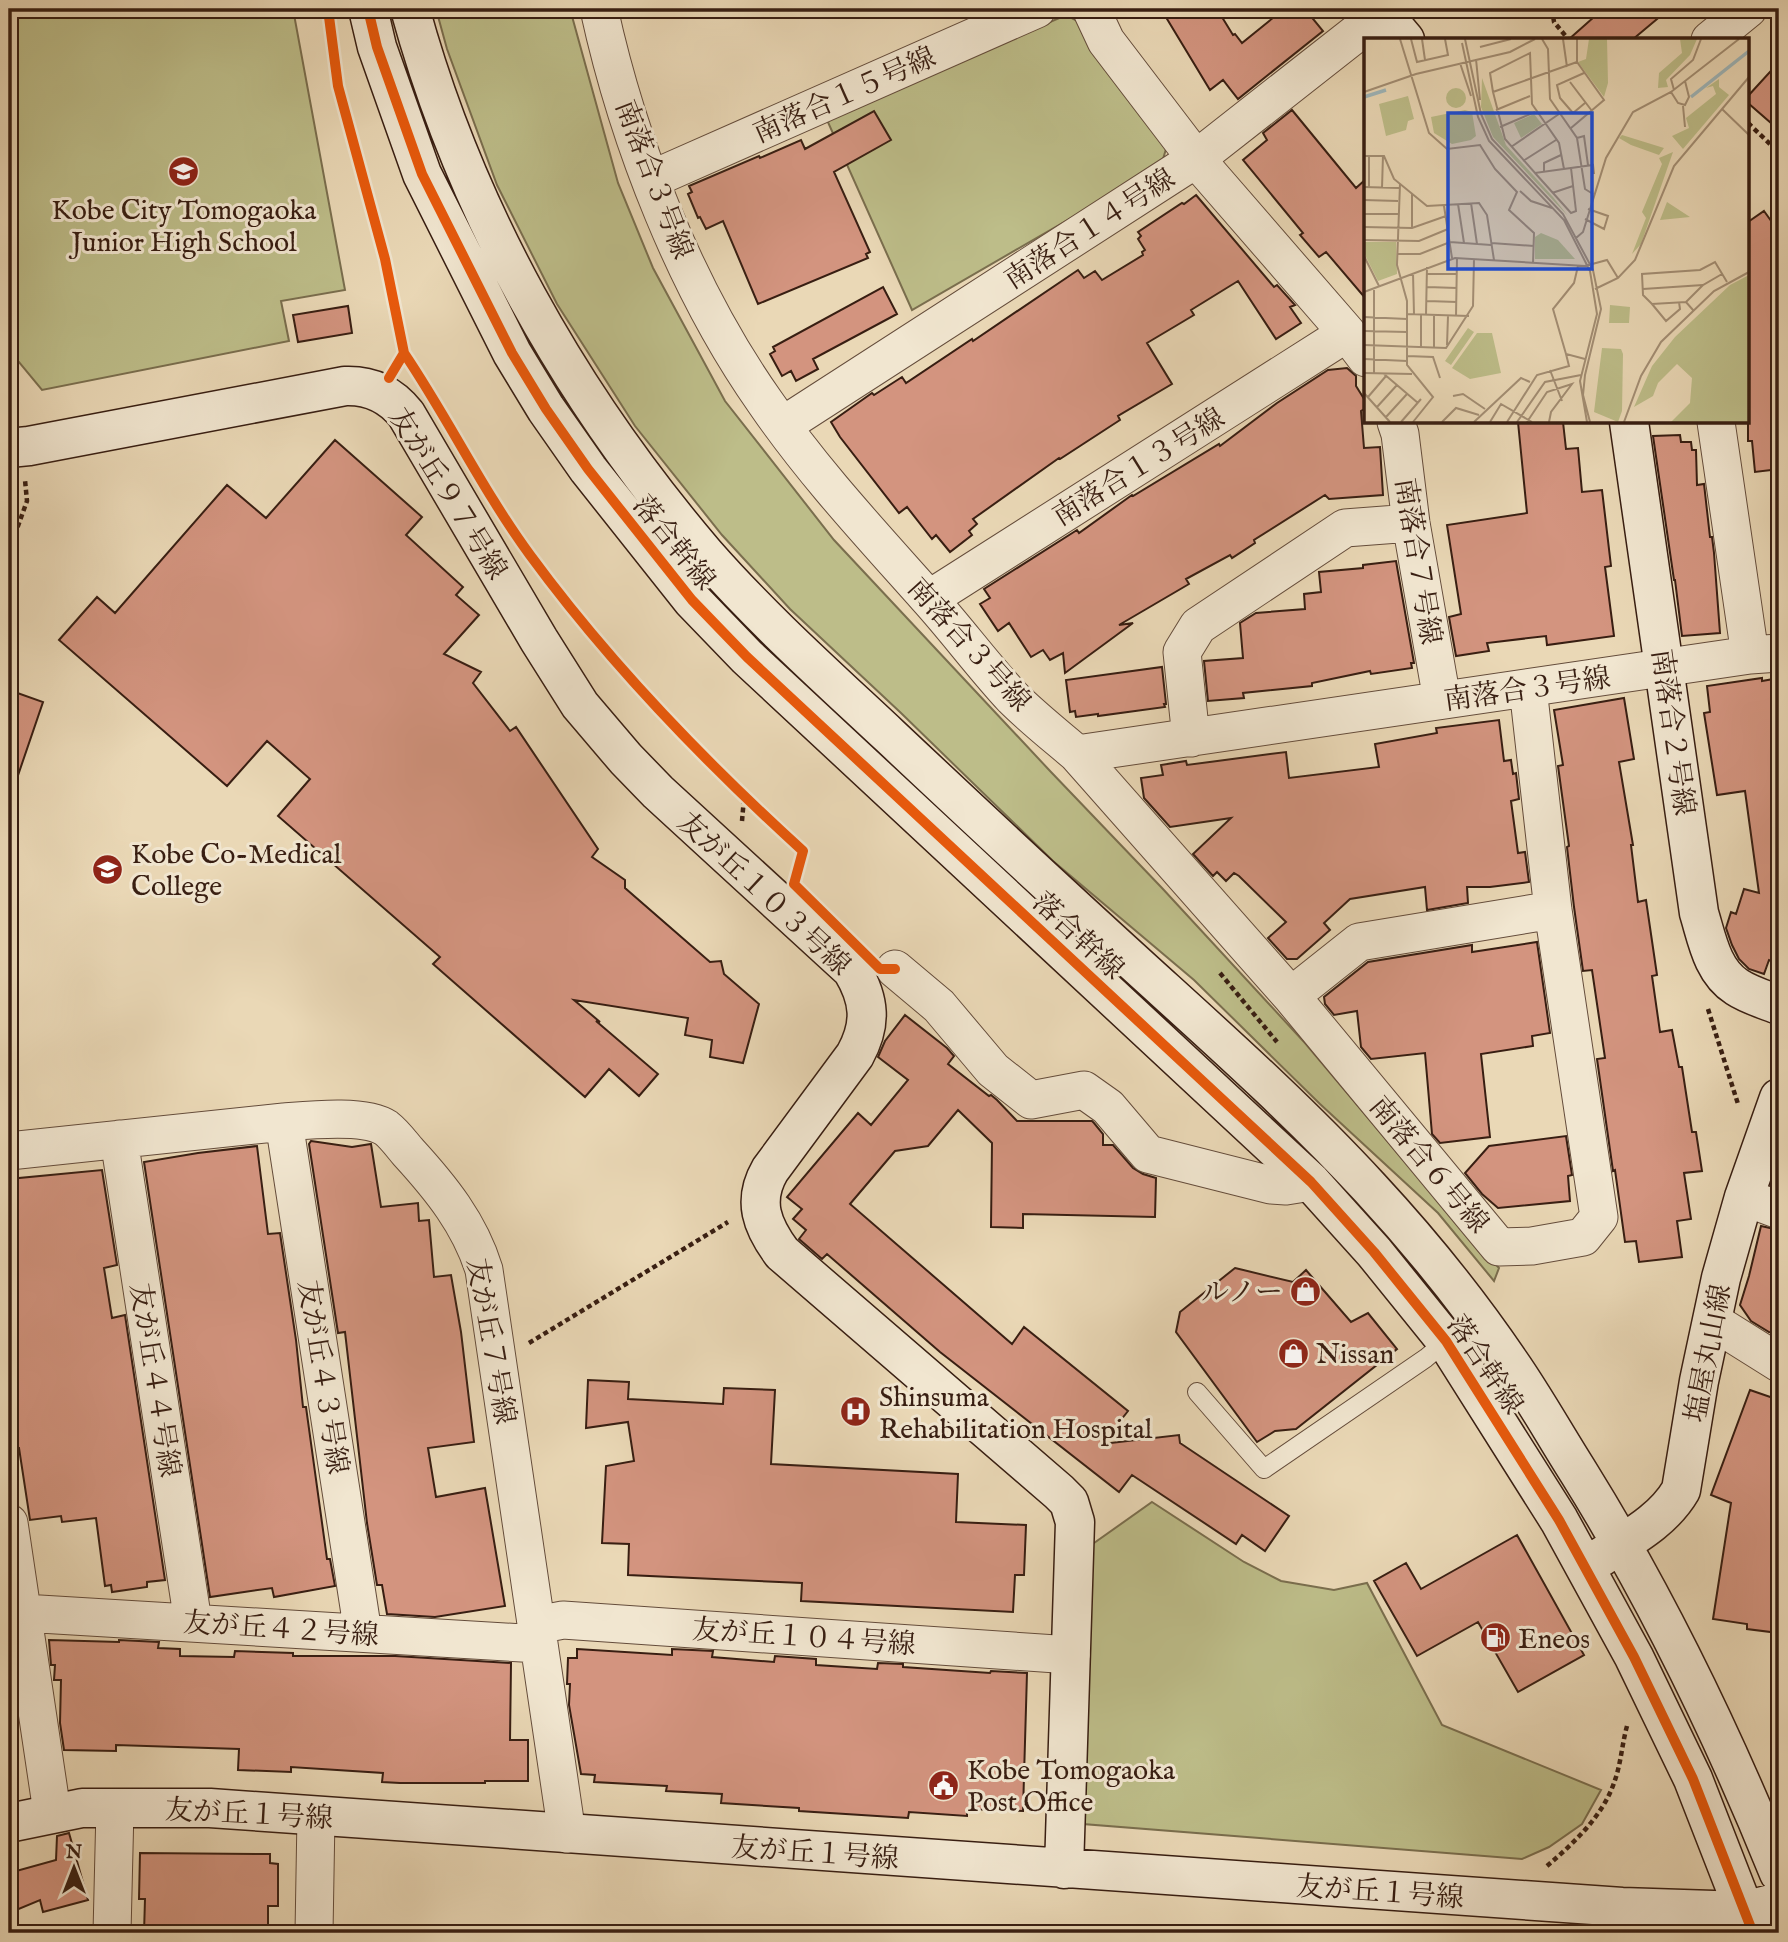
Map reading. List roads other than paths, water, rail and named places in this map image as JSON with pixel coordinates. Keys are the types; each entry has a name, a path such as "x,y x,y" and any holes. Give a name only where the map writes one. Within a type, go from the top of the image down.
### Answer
{"street":[{"name":"落合幹線","path":"368,9 377,47 422,174 512,353 546,409 588,469 692,600 747,657 1311,1182 1374,1252 1446,1341 1559,1520 1634,1657 1759,1915"},
{"name":"落合幹線","path":"410,9 443,110 498,240 567,366 594,409 660,499 709,558 782,635 1284,1101 1374,1192 1438,1264 1512,1365 1595,1498 1681,1655 1718,1730 1779,1873"},
{"name":"南落合３号線","path":"599,9 629,121 650,180 714,321 763,401 836,496 1014,699 1077,754 1765,654"},
{"name":"南落合１５号線","path":"650,180 1037,9"},
{"path":"1091,9 1106,41 1196,159 1357,346"},
{"path":"1712,38 1748,9"},
{"name":"南落合１４号線","path":"1365,38 1389,21"},
{"name":"南落合１４号線","path":"782,426 1196,159 1364,39"},
{"name":"南落合１３号線","path":"929,599 1357,346"},
{"name":"友が丘９７号線","path":"17,458 29,446 345,386 358,386 382,393 406,414 580,705"},
{"name":"南落合７号線","path":"1397,424 1442,700"},
{"name":"南落合２号線","path":"1629,424 1699,913 1710,950 1722,972 1737,987 1779,1005"},
{"path":"1716,424 1765,654"},
{"path":"1191,738 1182,652 1198,626 1345,528 1411,523"},
{"name":"南落合６号線","path":"1077,754 1291,996 1499,1247 1532,1246 1583,1237 1599,1217 1553,910 1528,688"},
{"name":"友が丘１０３号線","path":"580,705 658,792 852,970 861,985 866,1002 867,1024 863,1041 770,1170 761,1192 761,1209 771,1238 782,1253 1069,1502 1075,1522 1064,1869"},
{"path":"1291,996 1359,942 1553,910"},
{"path":"895,969 939,1006 993,1070 1031,1100 1084,1090 1108,1107 1148,1154 1270,1185 1286,1186 1311,1182"},
{"name":"塩屋丸山線","path":"1584,1568 1657,1519 1681,1490 1699,1381 1721,1278 1744,1197 1763,1104"},
{"name":"友が丘７号線","path":"9,1151 284,1122 359,1120 386,1128 440,1187 478,1249 484,1270 567,1834"},
{"name":"友が丘４３号線","path":"284,1122 363,1633"},
{"name":"友が丘４４号線","path":"120,1139 194,1622"},
{"path":"1744,1197 1779,1210"},
{"path":"1712,1321 1779,1363"},
{"path":"9,1523 16,1615 52,1812"},
{"name":"友が丘４２号線","path":"16,1615 194,1622 363,1633 538,1635"},
{"name":"友が丘１０４号線","path":"538,1635 563,1619 1071,1655"},
{"name":"友が丘１号線","path":"9,1823 52,1812 82,1808 210,1808 1064,1869 1621,1920"},
{"path":"112,1933 115,1808"},
{"path":"314,1933 316,1816"},
{"path":"1621,1920 1759,1915"}],"lane":[{"path":"1198,1392 1264,1469 1426,1358 1446,1341"}],"place":[{"name":"Kobe City Tomogaoka Junior High School","path":"184,172"},
{"name":"Kobe Co-Medical College","path":"108,869"},
{"name":"ルノー","path":"1306,1291"},
{"name":"Nissan","path":"1293,1353"},
{"name":"Shinsuma Rehabilitation Hospital","path":"856,1412"},
{"name":"Eneos","path":"1495,1638"},
{"name":"Kobe Tomogaoka Post Office","path":"944,1785"}]}
